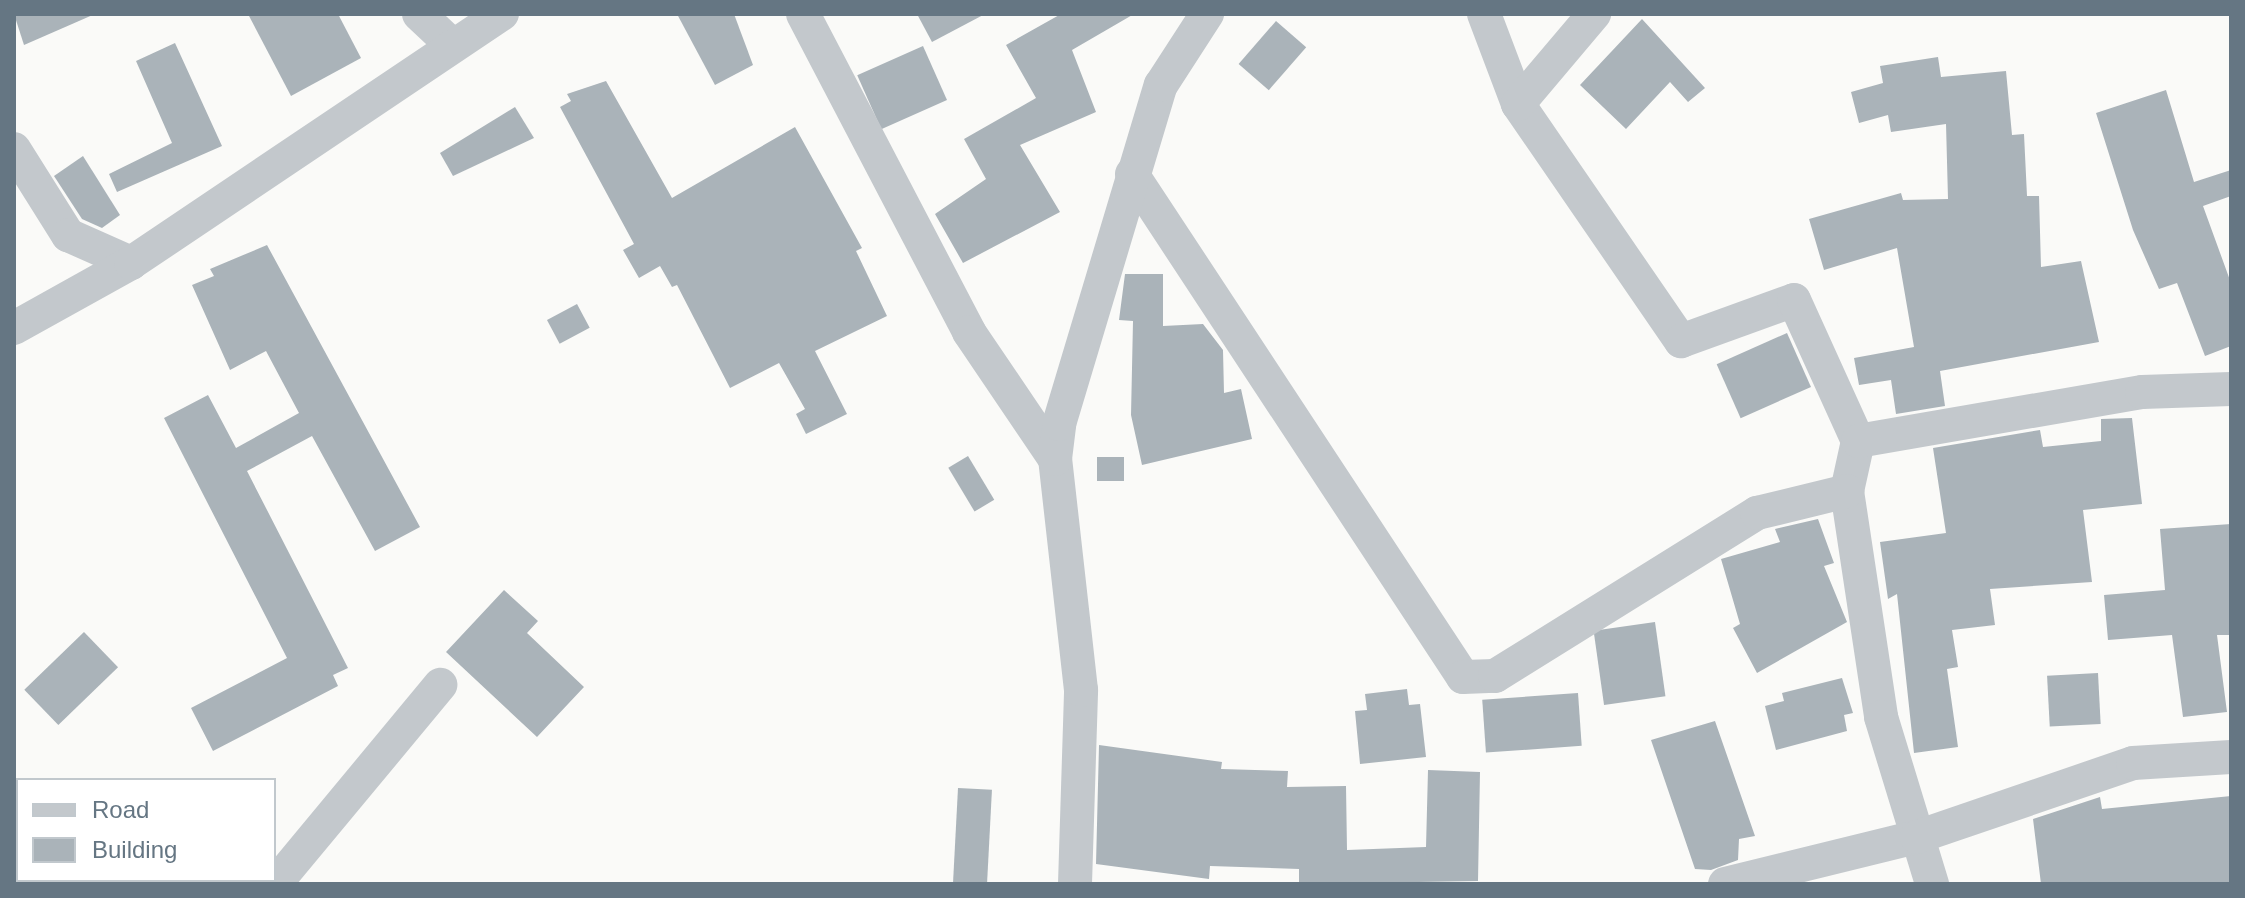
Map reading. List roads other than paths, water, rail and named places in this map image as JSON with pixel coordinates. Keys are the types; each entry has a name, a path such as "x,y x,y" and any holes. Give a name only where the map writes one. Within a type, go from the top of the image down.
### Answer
{"street":[{"path":"419,14 452,45"},
{"path":"14,328 131,263 502,14"},
{"path":"803,14 969,332 1055,459"},
{"path":"1075,884 1081,690 1055,459 1132,174 1161,85 1207,14"},
{"path":"1484,14 1518,104 1681,341 1794,300 1858,441 1847,491 1881,717 1932,884"},
{"path":"1518,104 1594,14"},
{"path":"14,149 68,235 131,263"},
{"path":"1132,174 1463,677 1485,680 1521,662 1757,513 1847,491"},
{"path":"1858,441 2142,392 2231,389"},
{"path":"275,884 440,685"},
{"path":"1725,884 1917,837 2133,763 2231,757"}]}
